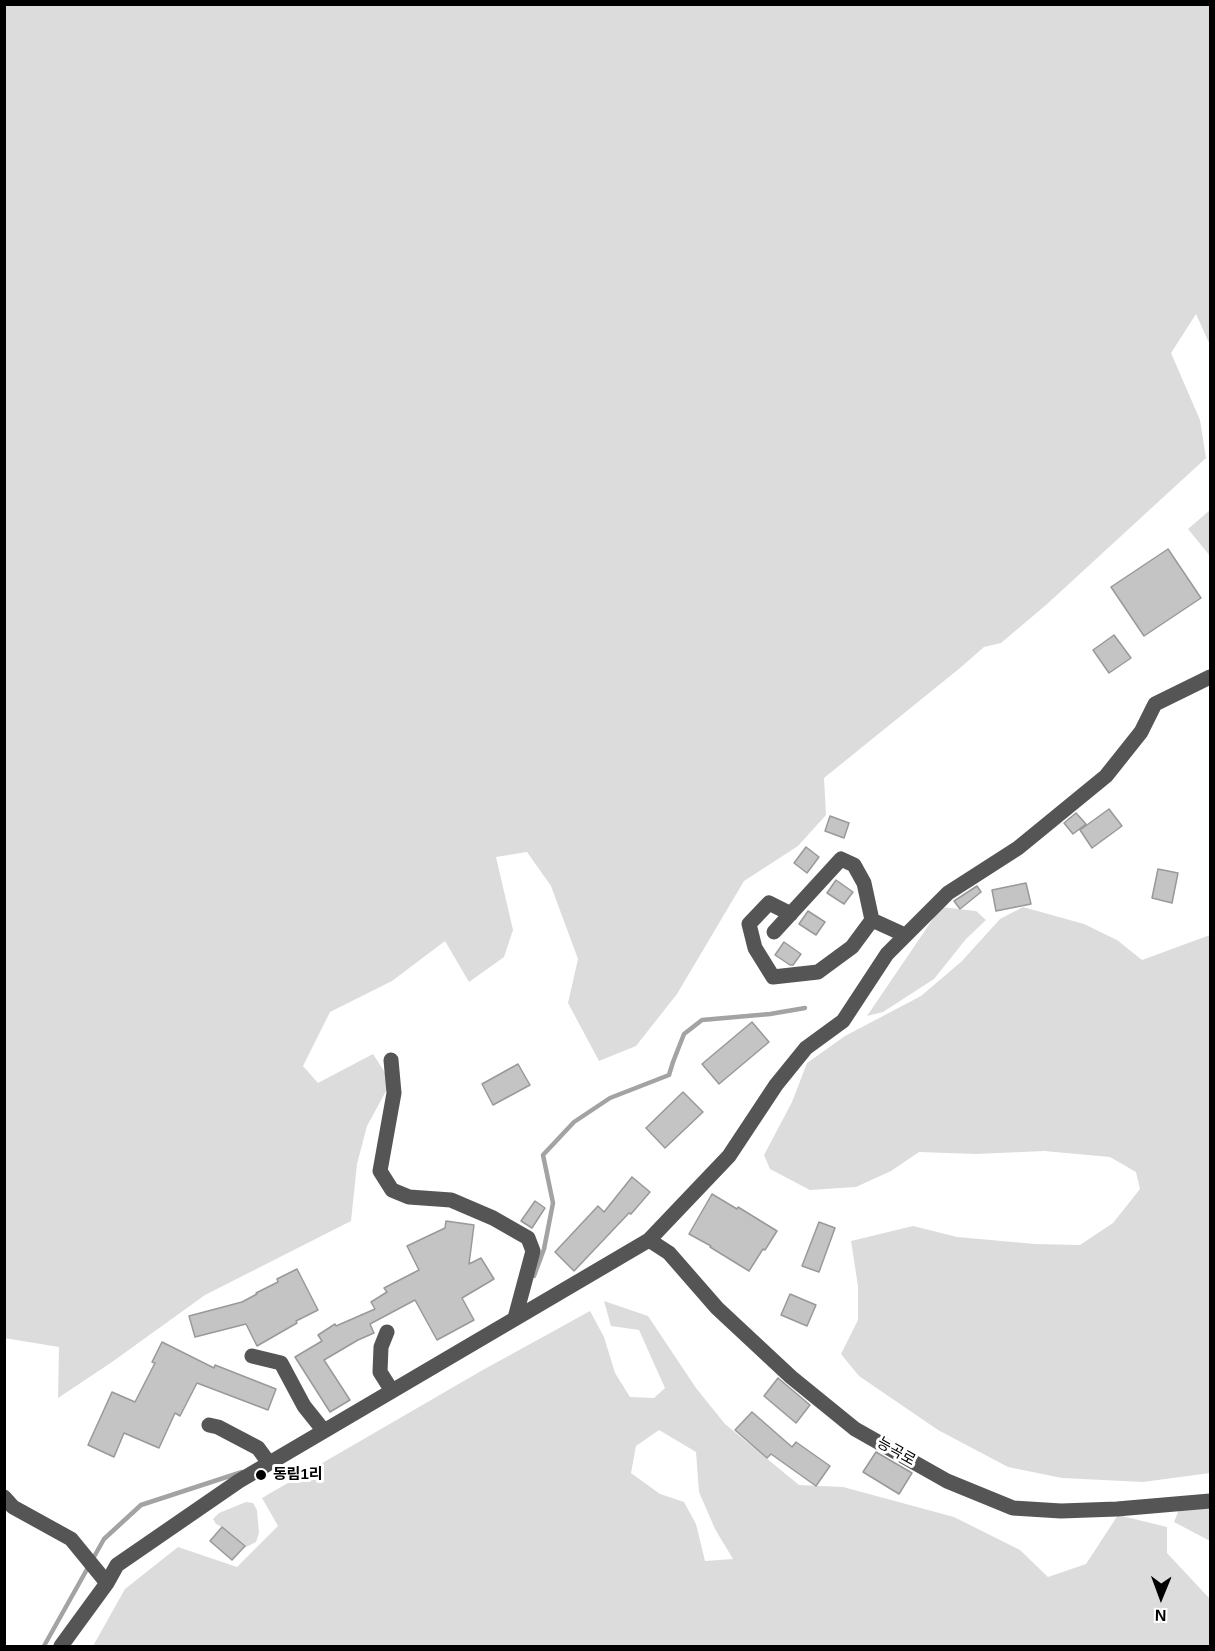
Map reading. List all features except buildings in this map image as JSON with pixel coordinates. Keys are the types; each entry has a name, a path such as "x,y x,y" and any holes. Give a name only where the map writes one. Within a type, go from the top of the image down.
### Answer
{"street":[{"path":"62,1647 117,1565 239,1481 649,1240 729,1156 776,1085 806,1048 843,1021 886,954 948,893 1017,848 1106,776 1141,732 1155,704 1210,677"},
{"path":"774,932 791,914 840,859 854,865 864,883 872,920 852,947 818,972 773,977 755,948 749,924 769,903 791,914"},
{"path":"872,920 905,935"},
{"path":"391,1059 394,1093 380,1170 392,1190 409,1197 451,1200 493,1218 528,1238 533,1251 515,1318"},
{"name":"능곡로","path":"649,1240 669,1252 717,1308 791,1377 855,1429 947,1481 1013,1508 1060,1511 1118,1509 1210,1501"},
{"path":"387,1332 381,1347 380,1372 392,1391"},
{"path":"252,1356 282,1363 304,1406 324,1431"},
{"path":"209,1425 218,1427 258,1448 269,1463"},
{"path":"4,1497 13,1507 71,1539 107,1583"}],"shaded area":[{"path":"4,5 1210,5 1210,345 1196,314 1171,353 1200,420 1206,458 1046,605 1001,643 984,647 824,778 826,815 798,846 744,881 677,994 636,1046 599,1061 568,1003 578,959 551,886 527,852 496,857 513,930 504,957 469,982 445,941 392,981 330,1012 303,1066 318,1083 373,1054 391,1082 367,1126 357,1164 351,1221 205,1295 58,1398 59,1347 4,1338"},
{"path":"1210,510 1210,556 1188,529"},
{"path":"941,907 976,911 986,920 966,939 934,979 883,1012 867,1016"},
{"path":"1023,907 1084,924 1117,940 1142,960 1210,935 1210,1473 1143,1482 1062,1478 1008,1467 938,1430 859,1376 841,1354 858,1320 858,1286 851,1241 913,1226 957,1237 1035,1244 1080,1245 1113,1223 1140,1189 1136,1172 1110,1157 1044,1151 976,1154 919,1152 891,1171 856,1187 810,1190 770,1169 764,1155 792,1102 807,1063 845,1036 921,996 962,961 1000,919"},
{"path":"604,1301 648,1316 696,1388 725,1424 799,1485 843,1487 954,1517 1020,1550 1048,1577 1086,1564 1118,1515 1167,1527 1167,1553 1210,1599 1210,1646 93,1646 125,1589 178,1547 237,1567 278,1526 262,1498 481,1371 590,1311 604,1337 615,1373 630,1397 654,1398 665,1388 639,1330 611,1326","holes":["659,1430 696,1452 699,1492 715,1529 733,1559 705,1561 696,1524 684,1502 660,1494 631,1473 636,1446"]},
{"path":"246,1502 253,1503 257,1510 259,1533 256,1542 242,1549 244,1545 216,1524 213,1519 219,1513"},
{"path":"1210,1506 1210,1541 1174,1522 1180,1507"}],"waterway":[{"path":"534,1276 544,1249 553,1203 543,1155 574,1122 610,1098 669,1075 684,1034 702,1020 770,1014 805,1008"},
{"path":"44,1646 104,1539 141,1505 242,1472"}],"place":[{"name":"동림1리","path":"261,1475"}]}
